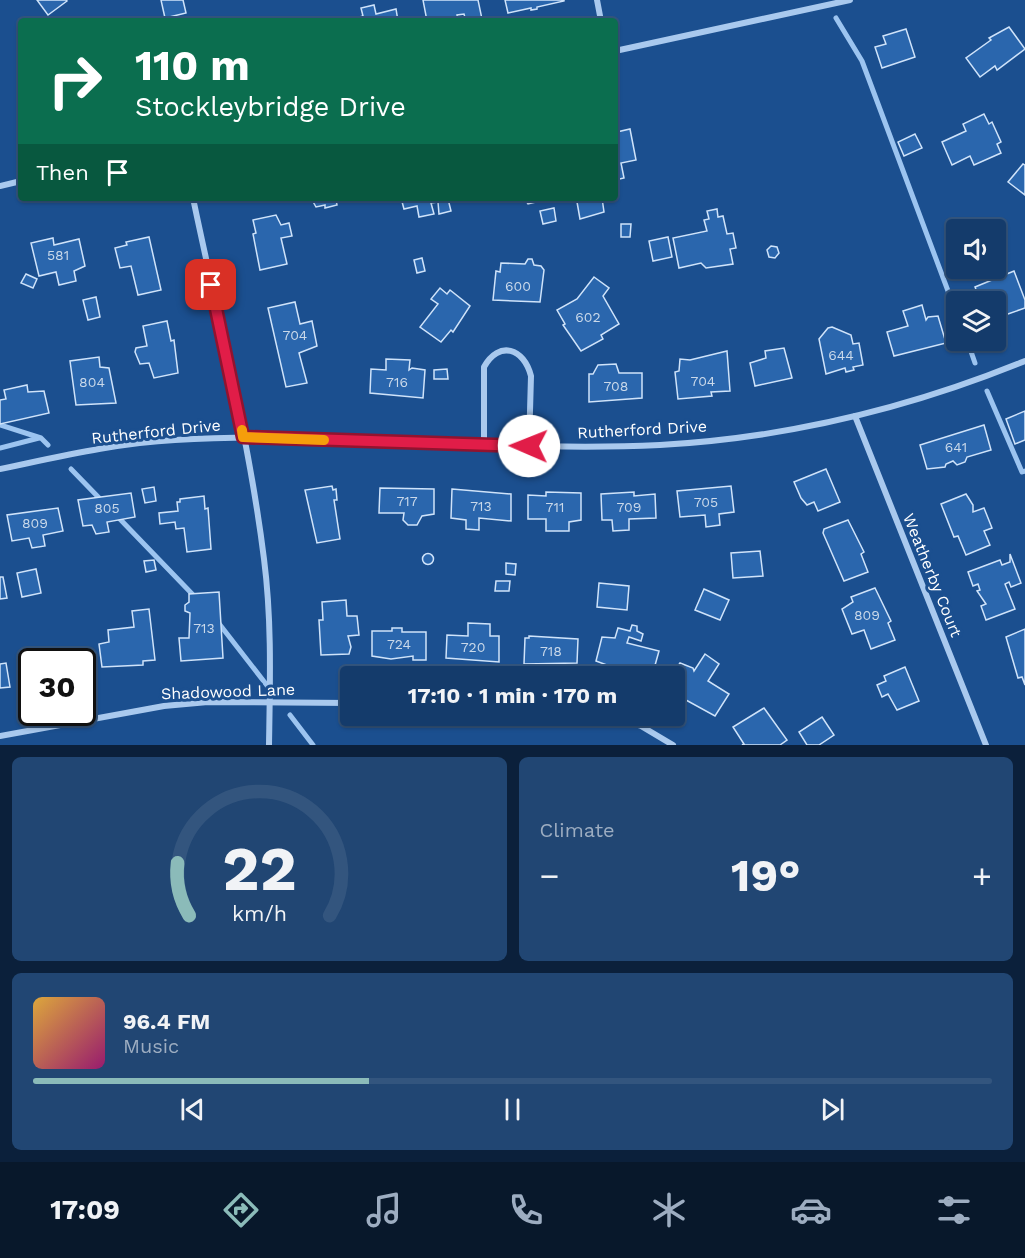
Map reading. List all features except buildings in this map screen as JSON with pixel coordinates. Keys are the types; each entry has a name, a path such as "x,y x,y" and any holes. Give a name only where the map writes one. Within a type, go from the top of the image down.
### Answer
{"street":[{"path":"597,0 600,18"},
{"path":"618,50 850,0"},
{"path":"0,186 18,182"},
{"path":"194,201 253,480 265,561 270,623 269,745"},
{"path":"484,445 484,367 489,359 499,351 509,350 522,355 529,365 531,376 529,446"},
{"name":"Rutherford Drive","path":"0,469 83,452 151,442 243,437 529,446 673,444 780,431 855,416 951,389 1025,361"},
{"name":"Weatherby Court","path":"855,416 986,745"},
{"name":"Shadowood Lane","path":"0,736 164,706 270,701 340,703"},
{"path":"641,726 673,745"}],"waterway":[{"path":"836,18 862,61 948,291"},
{"path":"971,351 975,363"},
{"path":"987,391 1022,472 1025,471"},
{"path":"0,425 41,438 48,445"},
{"path":"0,448 39,438"},
{"path":"71,469 103,502"},
{"path":"116,515 197,599"},
{"path":"217,621 269,688"},
{"path":"290,715 313,745"}],"slow traffic":[{"path":"242,430 243,437 324,440"}],"route":[{"path":"211,285 243,437 529,446"}]}
